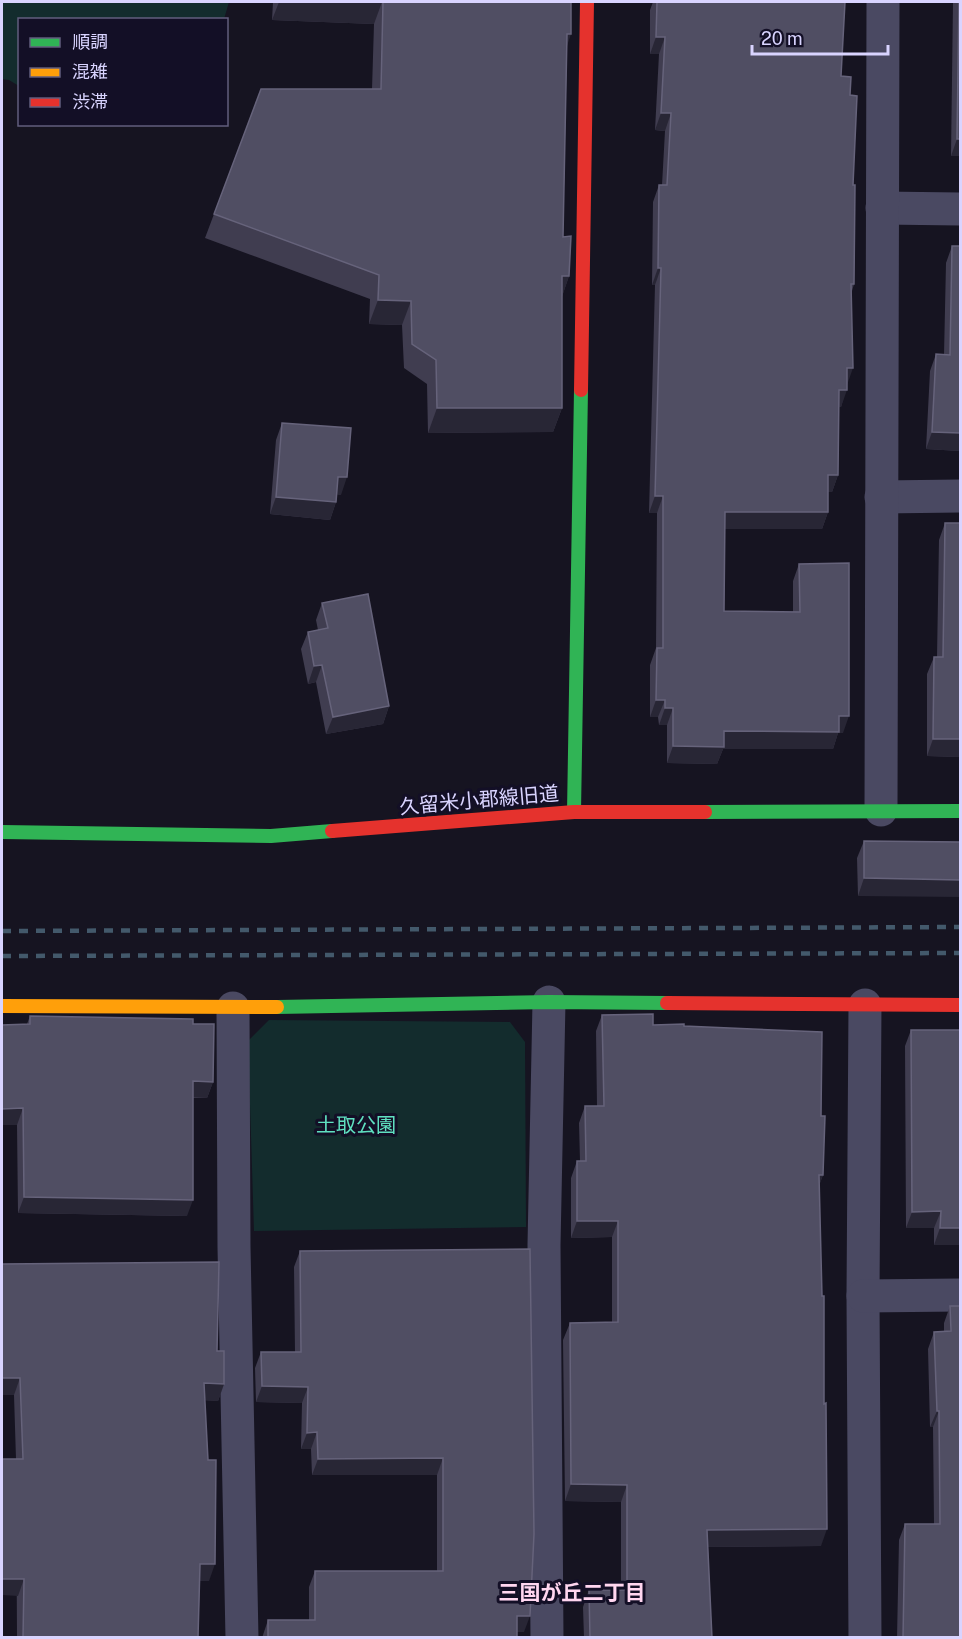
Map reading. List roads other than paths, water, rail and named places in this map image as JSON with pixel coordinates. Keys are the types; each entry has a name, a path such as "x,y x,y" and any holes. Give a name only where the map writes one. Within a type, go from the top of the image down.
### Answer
{"street":[{"path":"574,812 587,2"},
{"path":"881,810 883,2"},
{"path":"882,208 960,209"},
{"path":"881,497 960,496"},
{"name":"久留米小郡線旧道","path":"2,832 271,836 574,812 960,811"},
{"path":"547,1638 544,1245 549,1002"},
{"path":"2,1006 233,1008 549,1002 960,1005"},
{"path":"865,1005 863,1296 865,1638"},
{"path":"233,1008 234,1259 242,1638"},
{"path":"863,1296 960,1295"}],"railway":[{"path":"2,931 960,927"},
{"path":"2,956 960,953"}],"district":[{"name":"三国が丘二丁目","path":"572,1593"}],"park label":[{"name":"土取公園","path":"356,1125"}]}
